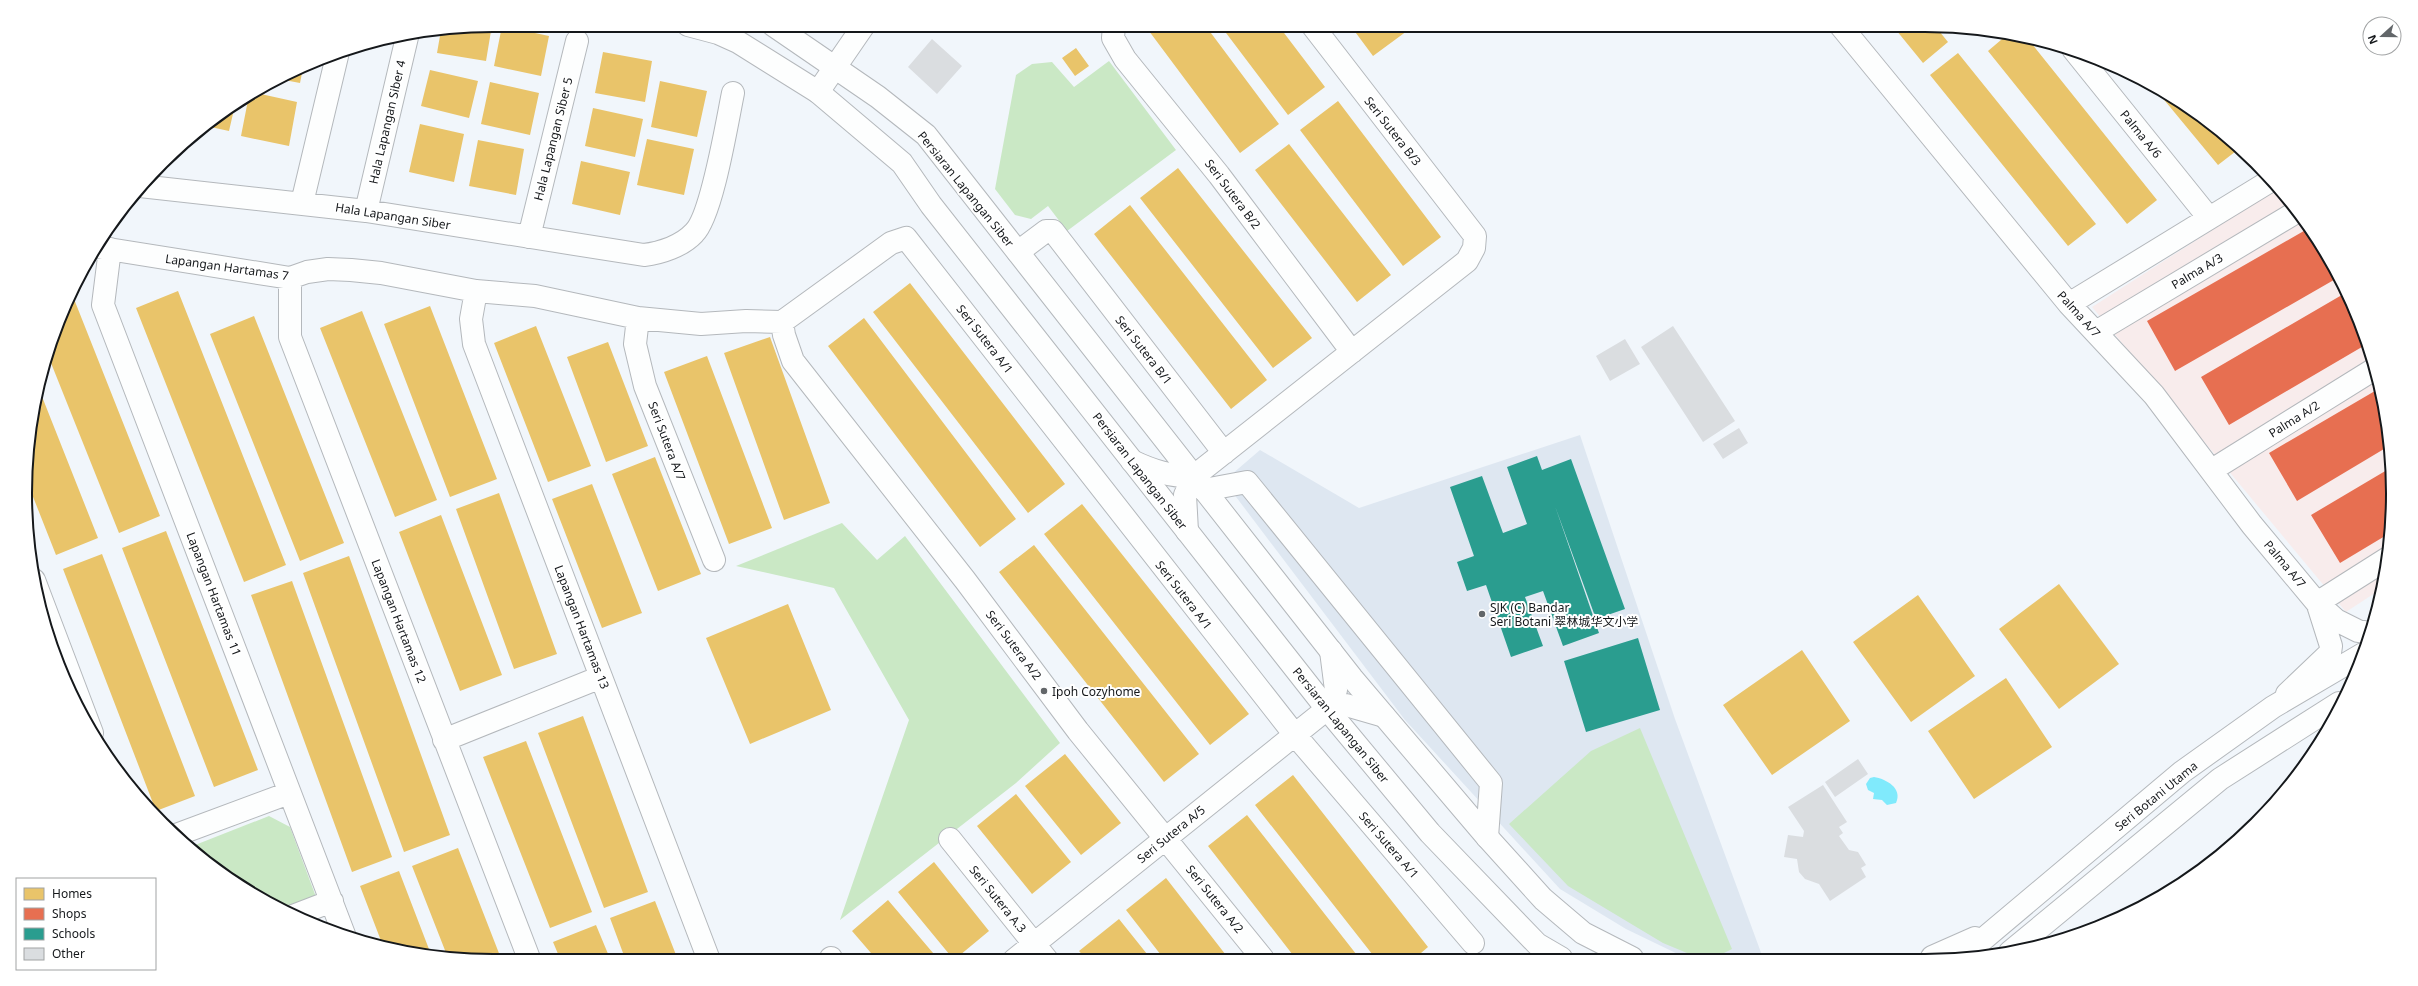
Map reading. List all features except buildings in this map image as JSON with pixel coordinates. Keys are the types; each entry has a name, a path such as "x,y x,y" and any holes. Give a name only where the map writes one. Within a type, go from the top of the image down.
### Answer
{"street":[{"name":"Persiaran Lapangan Siber","path":"714,32 738,42 818,92 902,163 931,205 1327,709 1430,833 1537,944 1554,954"},
{"name":"Persiaran Lapangan Siber","path":"783,32 835,67 926,135 1331,651 1487,837 1543,899 1583,933 1624,954"},
{"path":"818,92 835,67 855,32"},
{"name":"Seri Sutera B/2","path":"1114,32 1125,59 1219,175 1352,352"},
{"name":"Seri Sutera B/3","path":"1317,32 1475,236 1474,248 1467,260 1352,352"},
{"name":"Palma A/7","path":"1846,32 2069,304 2154,395 2252,525 2317,603 2336,620 2358,631 2364,632"},
{"name":"Hala Lapangan Siber 4","path":"366,211 406,40"},
{"name":"Hala Lapangan Siber 5","path":"529,237 577,41"},
{"path":"302,202 336,59"},
{"name":"Palma A/6","path":"2081,59 2209,218"},
{"name":"Hala Lapangan Siber","path":"148,187 302,202 644,255 661,253 694,233 708,207 733,93"},
{"path":"2069,304 2266,183"},
{"name":"Palma A/3","path":"2096,332 2293,214"},
{"name":"Seri Sutera B/1","path":"1018,252 1046,231 1053,231 1224,453"},
{"name":"Seri Sutera A/1","path":"782,322 891,242 906,238 1295,735 1473,943"},
{"name":"Lapangan Hartamas 7","path":"103,248 290,278 307,272 328,269 381,273 476,291 535,296 638,318 702,324 746,321 782,322"},
{"name":"Lapangan Hartamas 11","path":"103,248 103,305 288,793 332,901 341,928"},
{"name":"Lapangan Hartamas 12","path":"290,278 290,338 527,954"},
{"name":"Lapangan Hartamas 13","path":"476,291 471,319 474,344 707,954"},
{"name":"Seri Sutera A/7","path":"638,318 635,344 645,386 714,560"},
{"name":"Seri Sutera A/2","path":"782,322 784,335 793,361 965,580 1078,731 1259,954"},
{"path":"1187,531 1185,495 1199,484 1224,453 1352,352"},
{"name":"Palma A/2","path":"2212,470 2369,372"},
{"path":"1132,461 1152,471 1199,484 1247,482 1491,783 1487,837"},
{"path":"2317,603 2380,563"},
{"name":"Palma A/7","path":"2273,708 2330,653 2331,646 2317,603"},
{"path":"53,629 72,681"},
{"path":"1327,709 1336,690 1331,651"},
{"name":"Seri Botani Utama","path":"1968,952 2182,772 2273,708 2355,659"},
{"path":"444,740 601,677"},
{"path":"1327,709 1346,705 1384,716"},
{"path":"2020,944 2220,779 2333,707"},
{"name":"Seri Sutera A/5","path":"1041,952 1166,838 1327,709"},
{"path":"182,833 288,793"},
{"name":"Seri Sutera A.3","path":"950,839 1041,952"},
{"path":"303,912 332,901"},
{"path":"1940,954 1997,928"}],"shaded area":[{"path":"2274,191 2291,212 2308,237 2338,289 2362,345 2370,374 2382,433 2386,493 2382,553 2375,593 2346,612 2092,307"},
{"name":"SJK (C) Bandar Seri Botani 翠林城华文小学","path":"1580,435 1675,719 1762,954 1678,954 1626,929 1560,889 1405,720 1224,481 1260,450 1359,508"}],"green space":[{"path":"1109,61 1176,150 1067,231 1048,206 1031,219 1015,215 995,189 1016,75 1032,64 1052,62 1074,87"},
{"path":"842,523 877,560 905,536 1060,743 1016,783 840,920 909,720 834,588 736,566"},
{"path":"1640,728 1732,949 1722,954 1689,954 1663,943 1568,886 1509,824 1591,751"},
{"path":"269,816 290,827 316,897 291,907 262,892 237,876 195,845"}],"water":[{"path":"1874,777 1892,785 1897,793 1898,798 1896,803 1887,805 1882,800 1873,799 1874,793 1868,790 1866,784 1870,778"}],"place":[{"name":"SJK (C) Bandar Seri Botani 翠林城华文小学","path":"1482,614"},
{"name":"Ipoh Cozyhome","path":"1044,691"}]}
